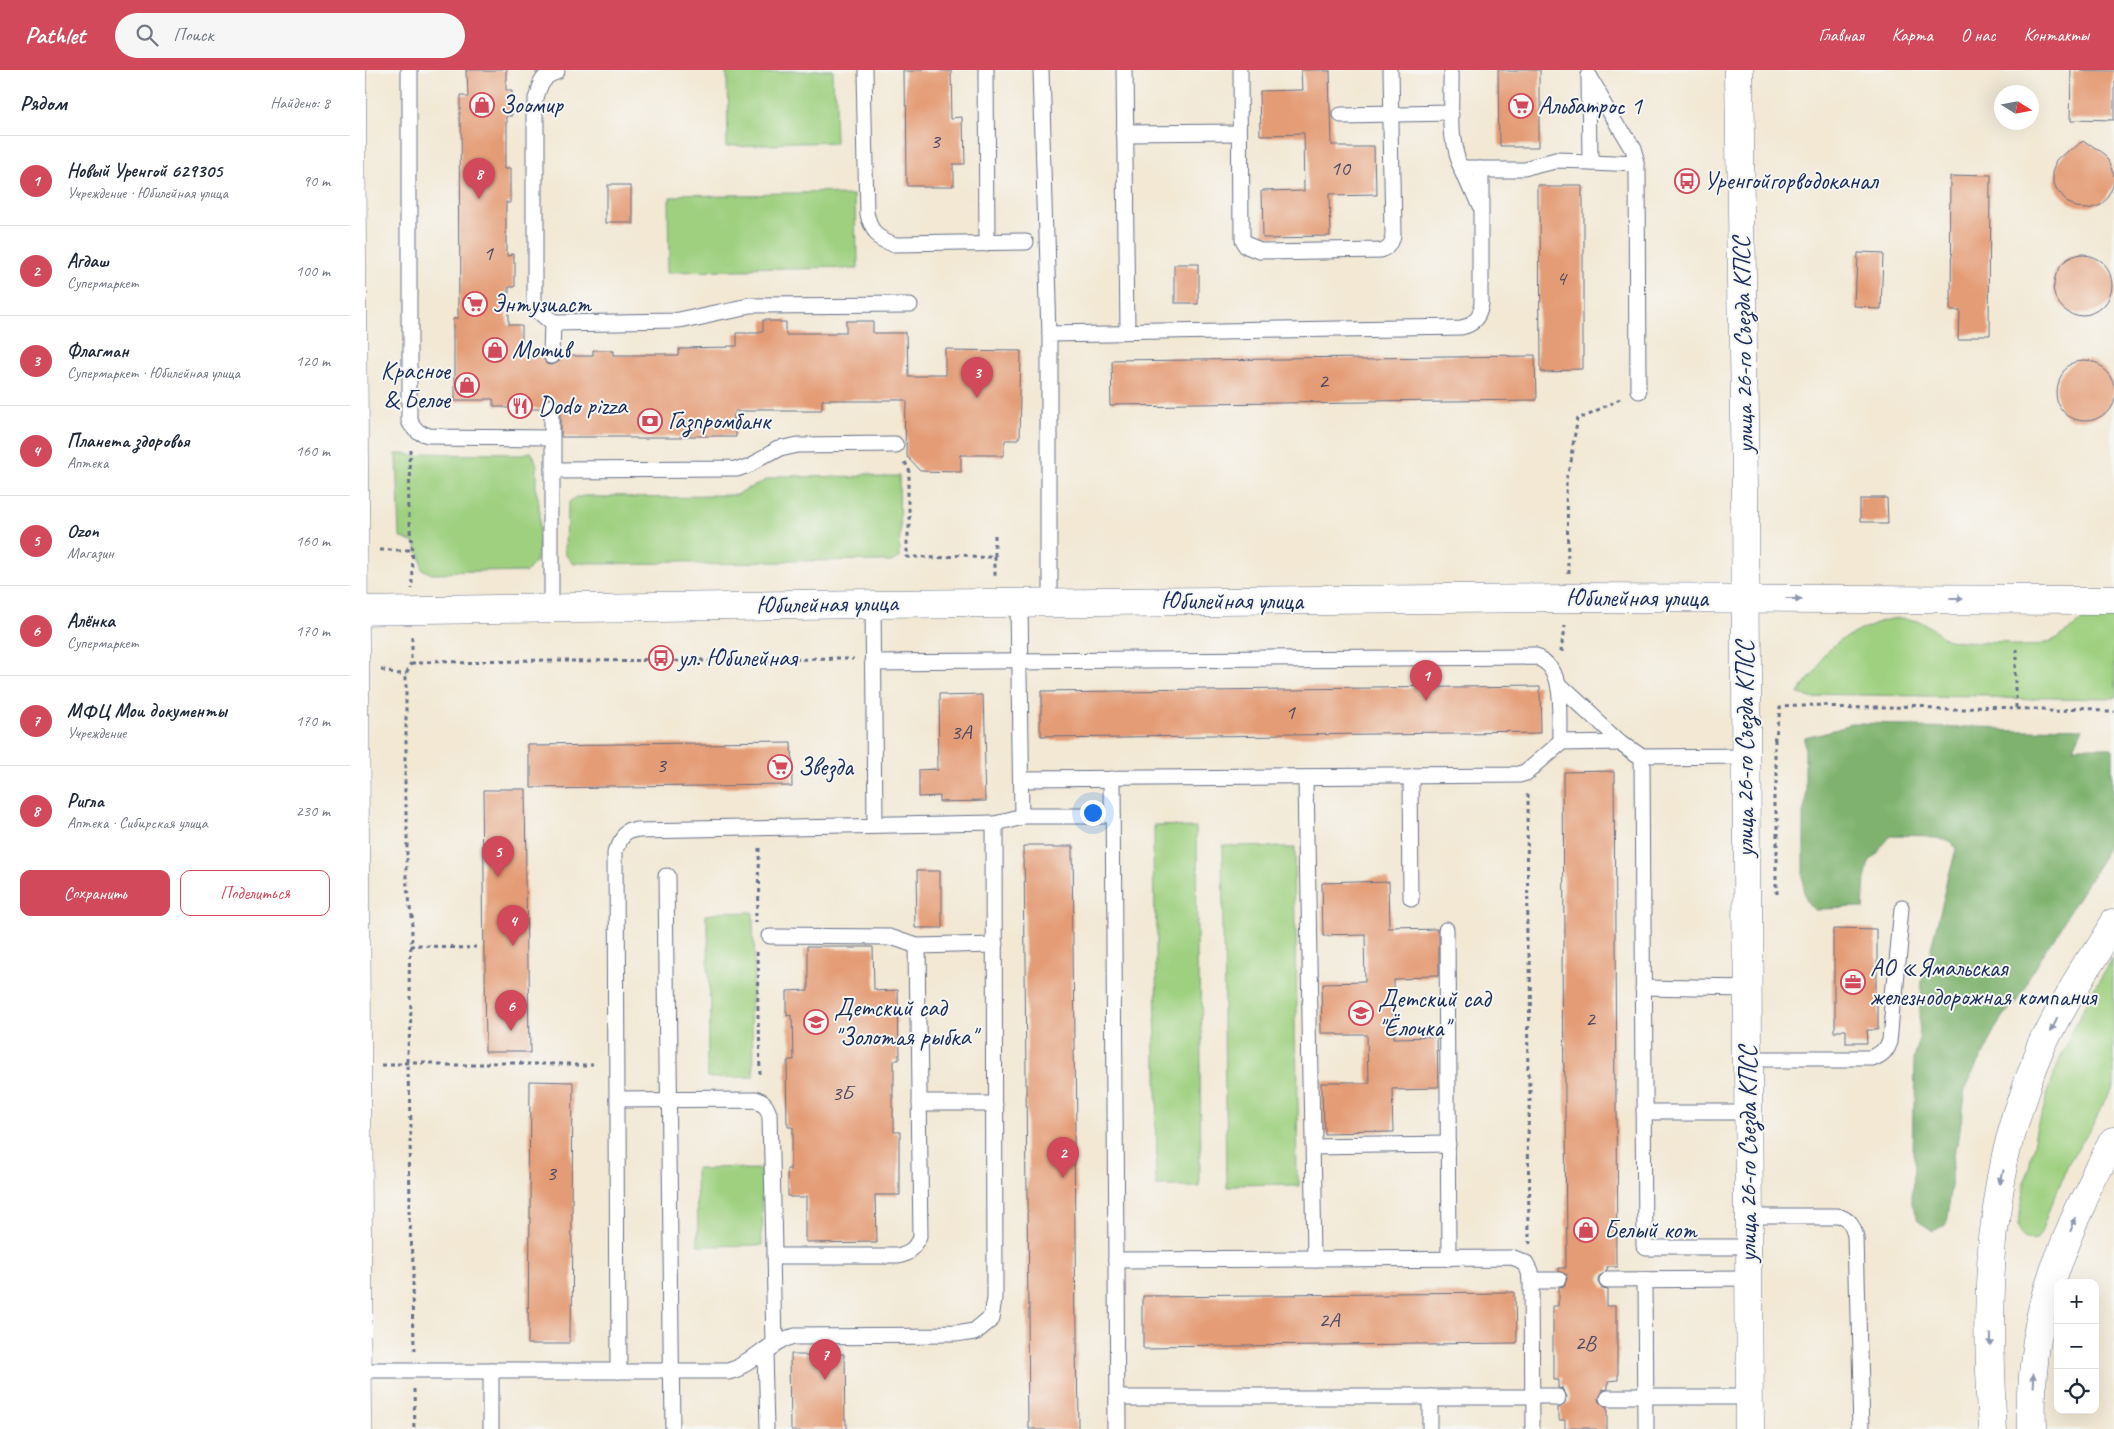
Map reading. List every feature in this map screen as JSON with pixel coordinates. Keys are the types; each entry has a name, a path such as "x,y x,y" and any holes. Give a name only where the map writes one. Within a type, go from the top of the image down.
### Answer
{"main road":[{"path":"352,70 353,733 360,1371 356,1426"},
{"name":"улица 26-го Съезда КПСС","path":"1739,70 1750,1429"},
{"name":"Юбилейная улица","path":"353,611 1049,602 1568,598 2114,600"},
{"path":"1993,1429 1988,1313 1990,1258 1996,1205 2011,1132 2024,1089 2043,1045 2068,996 2114,922"},
{"path":"2032,1429 2035,1367 2041,1321 2054,1271 2096,1173 2114,1140"}],"lane":[{"path":"409,70 409,420 413,428 420,434 428,437 551,438"},
{"path":"557,70 548,72 539,82 534,97 535,301 541,313 553,323 680,321 749,306 911,305"},
{"path":"864,70 867,212 870,227 880,238 896,244 1025,242"},
{"path":"986,70 987,243"},
{"path":"1041,70 1049,334 1049,602"},
{"path":"1124,70 1127,332"},
{"path":"1240,70 1241,240 1245,246 1260,252 1380,250 1387,248 1393,234 1390,70"},
{"path":"1452,70 1456,159 1482,215"},
{"path":"1589,73 1590,162"},
{"path":"1589,73 1633,150 1637,164 1638,391"},
{"path":"1341,115 1453,113"},
{"path":"1124,133 1240,132"},
{"path":"1462,169 1524,169 1556,161 1637,164"},
{"path":"1049,334 1461,327 1472,325 1478,317 1481,306 1482,169"},
{"path":"552,355 553,323"},
{"path":"552,407 552,608"},
{"path":"552,470 736,468 751,464 779,449 797,445 895,444"},
{"path":"1007,603 1020,661 1022,816"},
{"path":"873,604 875,825"},
{"path":"873,660 1020,661 1536,657 1549,663 1554,670 1559,685 1561,743"},
{"path":"1559,685 1621,742 1642,757 1745,747"},
{"path":"1022,779 1519,775 1526,772 1561,743 1621,742"},
{"path":"1642,757 1645,1247 1748,1247"},
{"path":"1410,776 1411,900"},
{"path":"1306,777 1314,1260"},
{"path":"1113,778 1117,1429"},
{"path":"618,1371 616,852 620,840 628,832 639,830 994,823 1022,816 1113,816"},
{"path":"360,1371 729,1371 743,1367 781,1339 793,1336 955,1335 974,1332 992,1318 995,1299 994,823"},
{"path":"666,876 672,1429"},
{"path":"1747,1059 1872,1059 1880,1056 1887,1049 1890,1040 1902,908"},
{"path":"1447,930 1449,1259"},
{"path":"762,937 891,937 917,946 994,944"},
{"path":"773,1256 897,1256 909,1253 917,1246 921,1237 917,946"},
{"path":"1643,986 1747,989"},
{"path":"617,1100 754,1099 768,1107 770,1114 773,1256 766,1429"},
{"path":"919,1103 995,1103"},
{"path":"1644,1112 1748,1112"},
{"path":"1312,1146 1449,1144"},
{"path":"1748,1216 1838,1216 1846,1219 1853,1227 1856,1238 1861,1429"},
{"path":"1116,1260 1520,1260 1526,1263 1530,1271 1532,1429"},
{"path":"1530,1280 1559,1280"},
{"path":"1608,1280 1748,1280"},
{"path":"1645,1280 1646,1429"},
{"path":"491,1371 491,1429"},
{"path":"1117,1397 1559,1397"},
{"path":"1430,1397 1430,1429"},
{"path":"1608,1397 1749,1397"}],"path":[{"path":"1559,685 1568,598 1567,477 1578,418 1638,391"},
{"path":"409,420 411,573"},
{"path":"895,444 908,471 908,557 995,556"},
{"path":"996,533 995,556 1007,603"},
{"path":"2017,644 2017,708"},
{"path":"414,1429 409,1063 411,927 406,878 406,672 412,662 873,660"},
{"path":"1776,896 1776,738 1778,708 1801,706 2114,710"},
{"path":"1745,747 1776,738"},
{"path":"1526,772 1530,1280"},
{"path":"757,828 762,937 760,1101"},
{"path":"410,947 482,948"},
{"path":"358,1065 409,1063 617,1064"}],"green space":[{"path":"726,70 834,70 836,142 727,145"},
{"path":"856,193 857,268 670,271 669,196"},
{"path":"398,453 530,454 538,466 538,558 526,572 432,574 421,569 415,540 401,538"},
{"path":"898,476 899,557 892,561 576,564 568,554 569,502 577,497 738,496 767,477"},
{"path":"2091,615 2114,616 2114,699 1798,694 1805,680 1823,656 1847,637 1874,623 1909,617 1925,624 1949,641 2033,645 2055,641"},
{"path":"1853,725 2083,729 2074,749 2114,749 2114,842 2005,1014 1966,1088 1945,1226 1933,1232 1918,1222 1911,1206 1914,1060 1919,1040 1922,979 1955,850 1951,843 1937,837 1889,836 1867,859 1864,909 1819,910 1809,902 1804,892 1804,737"},
{"path":"1197,826 1200,1185 1157,1185 1154,827"},
{"path":"1295,846 1299,1185 1226,1186 1222,847"},
{"path":"753,913 755,1075 708,1076 707,914"},
{"path":"2114,959 2114,1086 2068,1165 2043,1227 2036,1238 2025,1238 2019,1232 2017,1224 2037,1127 2054,1077 2075,1028"},
{"path":"762,1168 763,1246 698,1247 697,1169"}],"building":[{"path":"467,70 507,70 507,92 513,92 513,116 507,116 507,167 512,167 512,202 507,202 507,255 513,254 513,287 507,287 507,326 522,326 522,355 543,355 547,363 552,364 560,360 561,355 593,355 593,350 614,350 614,355 678,355 678,348 736,347 736,333 762,333 762,321 786,321 786,333 846,333 846,322 873,322 873,333 905,333 906,375 947,375 947,350 1021,351 1019,439 1005,439 1005,455 961,455 961,472 920,471 905,455 906,401 822,401 822,410 736,410 736,437 561,437 561,407 556,399 547,399 543,407 493,407 493,400 455,400 455,318 460,318 459,96 468,96"},
{"path":"905,70 951,70 952,119 963,118 964,164 952,164 952,186 906,186"},
{"path":"1303,70 1330,70 1332,146 1375,146 1376,194 1329,195 1330,237 1263,238 1262,191 1306,190 1305,135 1260,136 1259,91 1304,90"},
{"path":"1498,70 1540,70 1540,146 1499,146"},
{"path":"2072,70 2114,71 2114,121 2071,120"},
{"path":"2082,140 2108,159 2114,175 2113,186 2107,196 2099,203 2088,207 2077,206 2067,202 2059,193 2055,183 2055,172 2059,161"},
{"path":"1951,174 1990,175 1989,337 1958,337 1959,308 1950,308"},
{"path":"607,186 632,186 632,223 607,223"},
{"path":"1539,186 1583,186 1583,370 1540,371"},
{"path":"1858,253 1883,254 1881,309 1856,308"},
{"path":"2083,255 2099,260 2104,264 2108,269 2113,285 2108,301 2104,306 2099,310 2083,315 2067,310 2062,306 2058,301 2053,285 2058,269 2062,264 2067,260"},
{"path":"1175,265 1198,265 1198,303 1175,303"},
{"path":"1534,356 1535,400 1111,405 1110,361"},
{"path":"2085,361 2101,366 2106,370 2110,375 2115,391 2110,407 2106,412 2101,416 2085,421 2069,416 2064,412 2060,407 2055,391 2060,375 2064,370 2069,366"},
{"path":"1860,498 1887,498 1888,523 1860,523"},
{"path":"1540,686 1541,732 1040,738 1040,692"},
{"path":"983,694 986,801 940,802 940,796 918,797 918,770 939,769 938,695"},
{"path":"791,742 792,785 530,788 530,745"},
{"path":"1614,771 1617,1267 1607,1267 1607,1271 1599,1275 1598,1281 1602,1288 1608,1289 1608,1305 1617,1305 1617,1379 1608,1380 1608,1388 1603,1389 1599,1397 1600,1402 1607,1406 1607,1429 1565,1429 1565,1418 1559,1418 1559,1406 1567,1402 1568,1397 1564,1389 1559,1388 1559,1380 1554,1380 1554,1306 1559,1306 1559,1289 1564,1288 1568,1280 1567,1275 1558,1271 1558,1268 1566,1268 1563,772"},
{"path":"483,790 526,790 529,1052 486,1052"},
{"path":"1024,846 1072,846 1078,1429 1029,1429"},
{"path":"916,870 941,870 941,928 917,928"},
{"path":"1389,881 1390,929 1438,928 1438,977 1393,978 1394,1039 1437,1038 1438,1088 1392,1089 1393,1132 1323,1133 1322,1083 1368,1083 1367,1034 1323,1034 1322,984 1365,983 1364,934 1323,935 1322,883"},
{"path":"1834,928 1877,929 1877,1031 1866,1031 1867,1044 1845,1044 1845,1032 1834,1032"},
{"path":"806,947 873,947 874,990 897,989 898,1061 893,1061 893,1132 899,1132 899,1195 875,1195 876,1242 808,1243 808,1196 788,1196 788,1169 792,1169 792,1128 788,1128 787,1059 792,1059 791,1016 787,1017 787,991 806,990"},
{"path":"530,1081 573,1082 571,1343 528,1343"},
{"path":"1514,1293 1515,1343 1143,1347 1143,1296"},
{"path":"791,1354 844,1354 845,1429 792,1429"}],"place":[{"name":"Зоомир","path":"482,105"},
{"name":"Альбатрос 1","path":"1521,106"},
{"name":"Уренгойгорводоканал","path":"1687,181"},
{"name":"Ригла","path":"479,199"},
{"name":"Энтузиаст","path":"475,304"},
{"name":"Мотив","path":"495,350"},
{"name":"Красное & Белое","path":"467,385"},
{"name":"Флагман","path":"977,398"},
{"name":"Dodo pizza","path":"520,406"},
{"name":"Газпромбанк","path":"650,421"},
{"name":"ул. Юбилейная","path":"661,658"},
{"name":"Новый Уренгой 629305","path":"1426,701"},
{"name":"Звезда","path":"780,767"},
{"name":"Ozon","path":"498,877"},
{"name":"Планета здоровья","path":"513,946"},
{"name":"АО «Ямальская железнодорожная компания","path":"1853,982"},
{"name":"Детский сад \"Ёлочка\"","path":"1361,1013"},
{"name":"Детский сад \"Золотая рыбка\"","path":"816,1022"},
{"name":"Алёнка","path":"511,1031"},
{"name":"Агдаш","path":"1063,1178"},
{"name":"Белый кот","path":"1586,1230"},
{"name":"МФЦ Мои документы","path":"825,1380"}]}
